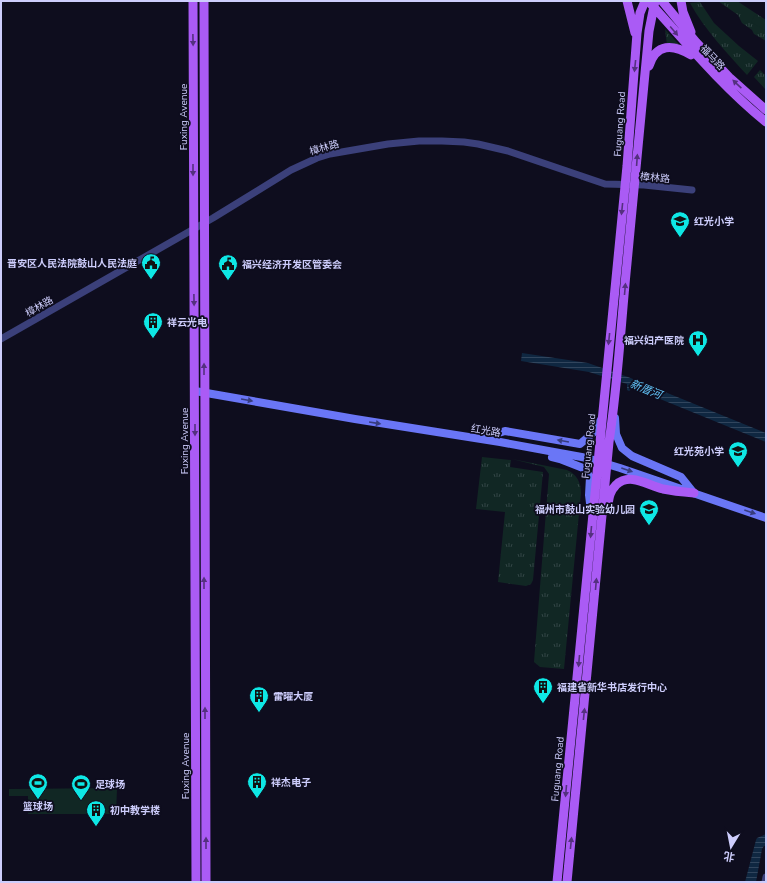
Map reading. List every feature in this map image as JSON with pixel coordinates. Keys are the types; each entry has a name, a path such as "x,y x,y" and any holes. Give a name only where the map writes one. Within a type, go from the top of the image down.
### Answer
{"main road":[{"name":"Fuxing Avenue","path":"193,1 194,228 200,392 206,882"},
{"name":"Fuxing Avenue","path":"196,882 200,392 204,223 204,1"},
{"path":"627,1 633,22 636,48"},
{"name":"Fuguang Road","path":"567,882 599,547 602,417 625,185 636,48 640,13 645,1"},
{"name":"福马路","path":"662,1 696,42 729,77 766,110"},
{"path":"681,1 683,12 696,42"},
{"name":"Fuguang Road","path":"557,882 592,516 602,462 609,442 614,409 652,3"},
{"name":"福马路","path":"652,3 702,62 736,97 766,122"},
{"path":"644,85 652,58 656,53 664,48 679,48 702,62"},
{"name":"红光路","path":"200,392 500,442 602,462 694,492 766,518"},
{"path":"614,409 616,434 622,448 632,456 681,477 694,492"},
{"path":"480,439 505,431 580,444 594,432 602,417"},
{"path":"500,442 524,452 560,459 583,468 590,477 589,495 592,516"},
{"path":"599,547 607,522 610,494 614,487 623,481 633,479 667,490 694,492"}],"street":[{"name":"樟林路","path":"1,339 204,223 291,170 316,158 360,148 419,141 442,141 484,145 526,157 599,183 610,185 644,185 692,190"},
{"path":"765,882 766,877"}],"green space":[{"path":"718,1 737,1 766,20 766,41 754,34 752,30 742,23 738,15"},
{"path":"700,2 714,23 758,61 747,75 709,32 690,3"},
{"path":"755,15 766,22 766,31 751,22"},
{"path":"665,29 682,48 667,45"},
{"path":"760,70 766,76 766,90 754,77"},
{"path":"482,457 511,460 510,467 543,472 533,580 531,584 526,586 498,582 505,512 476,509"},
{"path":"512,459 567,470 576,476 580,486 581,493 564,669 540,667 534,662 549,474 544,467"},
{"path":"116,788 116,814 28,814 28,796 9,796 9,789"}],"water":[{"name":"新厝河","path":"522,353 588,363 628,377 766,433 766,442 633,388 629,391 627,390 627,384 589,372 521,361"},
{"path":"766,834 766,846 762,849 756,882 745,882 756,840 757,838"}],"place":[{"name":"红光小学","path":"680,238"},
{"name":"晋安区人民法院鼓山人民法庭","path":"151,280"},
{"name":"福兴经济开发区管委会","path":"228,281"},
{"name":"祥云光电","path":"153,339"},
{"name":"福兴妇产医院","path":"698,357"},
{"name":"红光苑小学","path":"738,468"},
{"name":"福州市鼓山实验幼儿园","path":"649,526"},
{"name":"福建省新华书店发行中心","path":"543,704"},
{"name":"雷曜大厦","path":"259,713"},
{"name":"祥杰电子","path":"257,799"},
{"name":"篮球场","path":"38,800"},
{"name":"足球场","path":"81,801"},
{"name":"初中教学楼","path":"96,827"}]}
